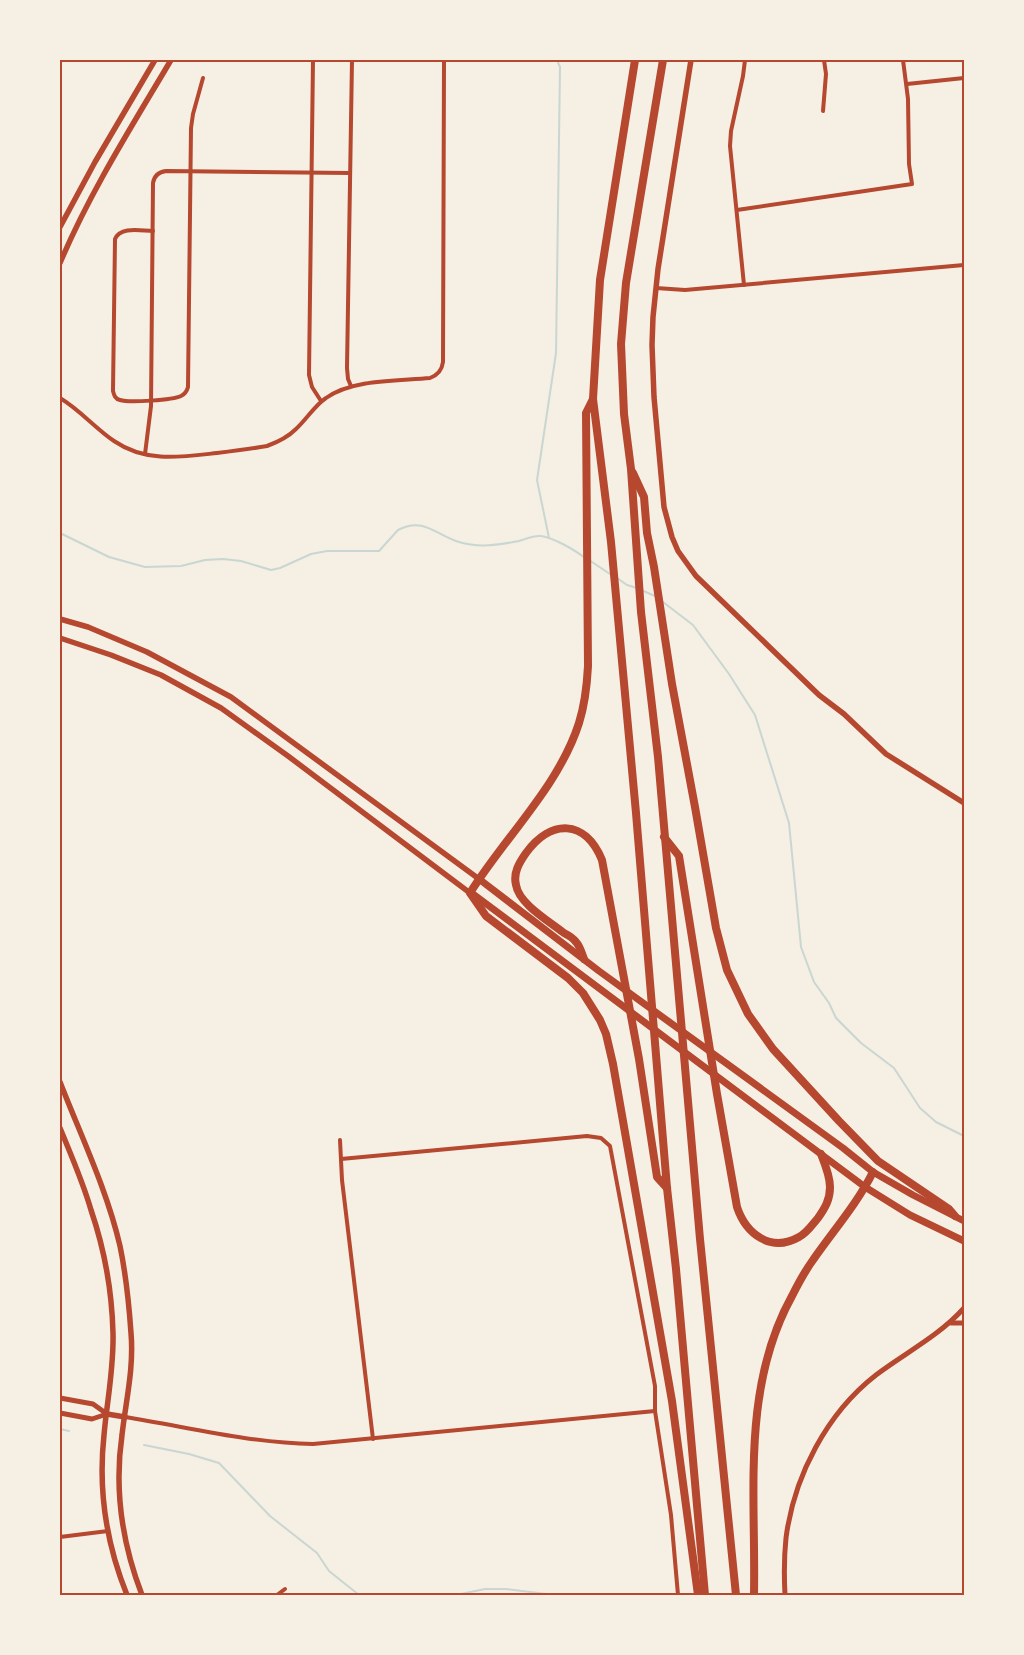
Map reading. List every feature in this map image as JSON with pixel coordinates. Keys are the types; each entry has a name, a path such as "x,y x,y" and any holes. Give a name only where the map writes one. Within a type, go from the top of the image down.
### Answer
{"highway":[{"path":"635,60 600,280 593,399 611,542 636,813 667,1188 678,1289 705,1595"},
{"path":"663,60 632,245 623,312 621,344 624,414 631,469 641,612 658,757 700,1239 736,1595"},
{"path":"470,893 550,781 574,739 580,721 587,686 586,413 593,399"},
{"path":"631,469 644,497 647,533 716,928 727,970 748,1014 773,1049 839,1121 878,1161 949,1209 955,1216"},
{"path":"584,959 577,942 527,904 516,887 516,870 531,848 539,838 550,831 562,828 583,834 591,841 602,860 637,1049 657,1178 667,1188"},
{"path":"664,837 679,856 715,1084 737,1207 740,1218 754,1235 772,1242 791,1241 800,1237 813,1224 826,1206 829,1197 829,1177 821,1154"},
{"path":"479,878 599,971 843,1148 873,1172 964,1221"},
{"path":"470,893 866,1187 910,1215 964,1241"},
{"path":"470,893 486,916 568,978 583,993 600,1020 608,1042 614,1064 672,1401 698,1595"},
{"path":"754,1595 755,1426 764,1366 775,1332 791,1297 811,1262 866,1187 873,1172"}],"main road":[{"path":"60,227 87,176 155,60"},
{"path":"60,263 99,183 171,60"},
{"path":"691,60 656,288 652,345 655,406 664,507 672,537 678,551 687,564 707,587 819,695 844,714 897,762 964,803"},
{"path":"60,619 88,627 147,652 230,697 479,878"},
{"path":"60,638 111,654 154,672 222,708 470,893"},
{"path":"60,1082 100,1184 120,1246 128,1291 132,1358 118,1477 120,1511 129,1555 142,1595"},
{"path":"60,1128 92,1210 102,1249 112,1311 113,1358 104,1434 102,1478 104,1513 127,1595"},
{"path":"107,1414 125,1417"}],"street":[{"path":"313,60 309,376 312,387 321,401"},
{"path":"351,386 347,368 352,60"},
{"path":"60,398 81,412 114,441 126,448 165,458 180,458 266,446 280,441 291,433 321,401 333,393 351,386 430,378 438,374 443,365 444,60"},
{"path":"744,285 730,146 731,131 745,60"},
{"path":"822,111 826,74 824,60"},
{"path":"737,210 912,184 909,164 909,125 903,60"},
{"path":"153,231 123,231 118,233 115,239 113,391 114,396 119,400 151,400 180,396 186,392 188,387 192,121 203,78"},
{"path":"906,84 964,78"},
{"path":"145,454 151,400 153,183 155,177 164,171 350,173"},
{"path":"656,288 685,290 964,265"},
{"path":"341,1159 588,1136 601,1138 606,1141 612,1152 655,1386 655,1411 670,1508 678,1595"},
{"path":"340,1140 373,1440"},
{"path":"785,1595 786,1538 792,1506 804,1474 819,1443 847,1403 874,1376 950,1323 964,1308"},
{"path":"950,1323 964,1323"},
{"path":"60,1398 94,1404 107,1414"},
{"path":"125,1417 270,1443 313,1444 373,1440 655,1411"},
{"path":"60,1413 92,1419 107,1414"},
{"path":"60,1537 108,1531"},
{"path":"277,1595 285,1589"}],"waterway":[{"path":"549,538 537,480 556,353 560,67 557,60"},
{"path":"60,533 109,557 145,567 181,566 205,560 223,559 241,561 271,570 311,554 327,551 379,551 398,530 415,525 430,528 451,539 474,545 504,544 541,536 552,539 576,551 585,558"},
{"path":"589,560 610,574"},
{"path":"617,578 627,585 637,588"},
{"path":"641,590 655,596"},
{"path":"663,602 693,625 729,674 755,715 789,823 801,947 814,982 829,1003 836,1018 861,1043 894,1068 920,1108 936,1122 964,1136"},
{"path":"60,1429 69,1431"},
{"path":"144,1445 189,1454 219,1463 270,1516 317,1553 329,1571 359,1595"},
{"path":"456,1595 485,1589 506,1589 554,1595"}]}
